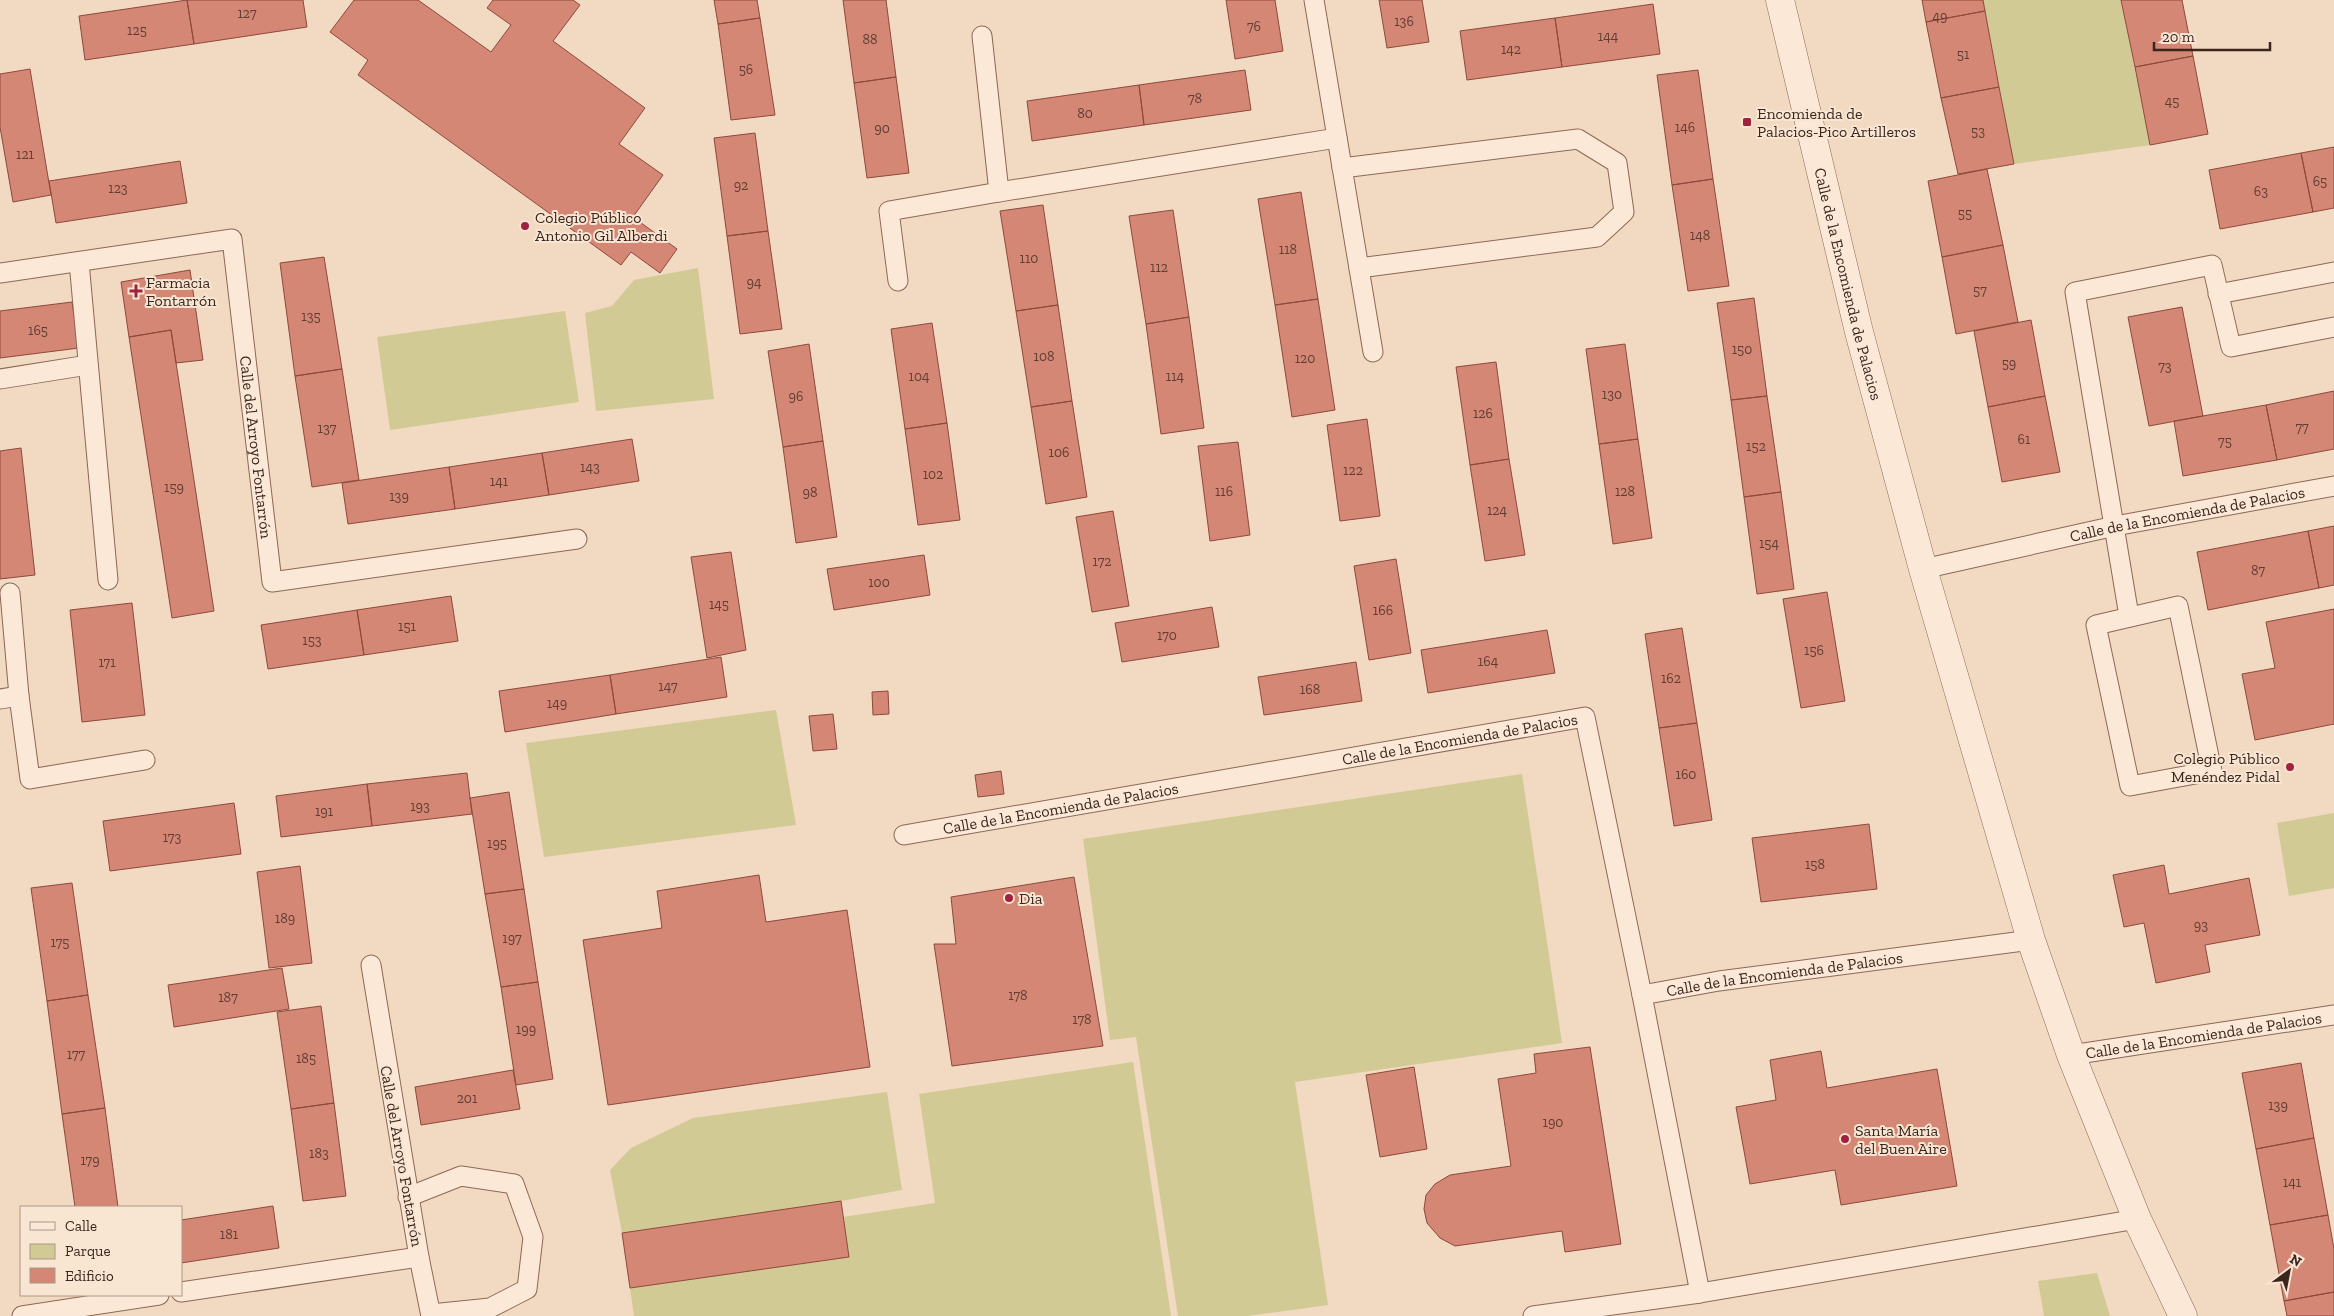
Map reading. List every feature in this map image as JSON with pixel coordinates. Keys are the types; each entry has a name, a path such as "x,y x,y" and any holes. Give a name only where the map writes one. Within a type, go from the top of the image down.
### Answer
{"street":[{"name":"Calle de la Encomienda de Palacios","path":"1780,0 1859,332 1923,568 2031,940 2071,1055 2136,1220 2183,1316"}],"lane":[{"path":"1314,0 1373,352"},
{"path":"982,36 999,192"},
{"path":"898,281 889,211 1337,138"},
{"path":"1342,168 1578,139 1617,164 1624,212 1597,237 1359,268"},
{"name":"Calle del Arroyo Fontarrón","path":"0,273 232,239 272,582 576,539"},
{"path":"79,262 108,580"},
{"path":"2129,616 2075,292 2212,265 2231,347 2334,327"},
{"path":"2218,294 2334,272"},
{"path":"0,379 88,365"},
{"name":"Calle de la Encomienda de Palacios","path":"1923,568 2115,526 2334,486"},
{"path":"10,593 19,696 30,779 145,760"},
{"path":"2178,606 2212,771 2130,786 2096,625 2129,616 2178,606"},
{"path":"0,699 19,696"},
{"name":"Calle de la Encomienda de Palacios","path":"904,835 1585,717 1642,995 1719,981 2031,940"},
{"name":"Calle del Arroyo Fontarrón","path":"182,1292 419,1257 371,965"},
{"path":"1642,995 1700,1293"},
{"name":"Calle de la Encomienda de Palacios","path":"2071,1055 2334,1015"},
{"path":"408,1197 461,1176 514,1184 533,1238 527,1289 490,1308 431,1315 419,1257"},
{"path":"1533,1316 1700,1293 2136,1220"},
{"path":"22,1316 152,1296"}],"green space":[{"path":"1983,0 2121,0 2150,145 2014,164"},
{"path":"698,268 714,399 596,411 585,313 612,306 634,280"},
{"path":"565,311 579,402 390,430 377,337"},
{"path":"776,710 796,825 544,857 526,743"},
{"path":"1522,774 1562,1043 1295,1082 1328,1305 1247,1316 1178,1316 1136,1037 1110,1040 1083,839"},
{"path":"2334,813 2334,888 2289,896 2277,823"},
{"path":"1133,1062 1171,1316 634,1316 630,1288 848,1257 843,1217 935,1203 919,1094"},
{"path":"887,1092 902,1190 841,1201 622,1233 610,1170 631,1148 693,1118"},
{"path":"2097,1273 2110,1316 2044,1316 2038,1281"}],"building":[{"path":"187,0 303,0 307,27 194,44"},
{"path":"187,0 194,44 85,60 79,16"},
{"path":"354,0 418,0 491,52 511,25 487,8 493,0 573,0 580,5 553,41 645,108 619,144 663,175 633,217 677,249 660,273 631,252 621,265 358,75 368,60 330,32"},
{"path":"714,0 757,0 760,18 718,24"},
{"path":"843,0 886,0 896,77 854,83"},
{"path":"1226,0 1275,0 1283,51 1235,59"},
{"path":"1379,0 1422,0 1429,42 1387,48"},
{"path":"1922,0 1983,0 1985,11 1926,22"},
{"path":"2121,0 2182,0 2193,56 2135,67"},
{"path":"1653,4 1660,54 1562,67 1555,18"},
{"path":"1985,11 1999,87 1941,98 1926,22"},
{"path":"760,18 775,115 731,120 718,24"},
{"path":"1555,18 1562,67 1467,80 1460,31"},
{"path":"2193,56 2208,134 2150,145 2135,67"},
{"path":"30,69 51,195 13,202 0,127 0,74"},
{"path":"1245,70 1251,110 1144,125 1139,85"},
{"path":"1698,70 1713,179 1672,185 1657,75"},
{"path":"896,77 909,173 867,178 854,83"},
{"path":"1139,85 1144,125 1032,141 1027,101"},
{"path":"1999,87 2014,164 1958,174 1941,98"},
{"path":"755,133 768,231 727,236 714,138"},
{"path":"2334,147 2334,208 2313,212 2301,153"},
{"path":"2301,153 2313,212 2220,229 2209,170"},
{"path":"180,161 187,203 56,223 49,181"},
{"path":"1987,169 2003,245 1942,257 1928,181"},
{"path":"1713,179 1729,286 1688,291 1672,185"},
{"path":"1301,192 1318,299 1275,305 1258,199"},
{"path":"1043,205 1058,305 1016,311 1000,211"},
{"path":"1173,210 1189,317 1146,324 1129,216"},
{"path":"768,231 782,329 740,334 727,236"},
{"path":"2003,245 2018,322 1956,334 1942,257"},
{"path":"324,257 342,369 295,376 280,263"},
{"path":"190,270 203,360 176,363 171,330 129,337 121,282"},
{"path":"1754,298 1767,396 1731,400 1717,303"},
{"path":"1318,299 1335,410 1292,417 1275,305"},
{"path":"72,302 79,348 0,358 0,311"},
{"path":"1058,305 1072,401 1031,407 1016,311"},
{"path":"2182,307 2203,416 2149,426 2128,317"},
{"path":"1189,317 1204,428 1161,434 1146,324"},
{"path":"2031,320 2045,396 1988,407 1974,331"},
{"path":"932,323 947,423 905,429 891,329"},
{"path":"171,330 214,611 172,618 129,337"},
{"path":"809,344 823,441 783,447 768,351"},
{"path":"1625,344 1638,439 1599,444 1586,349"},
{"path":"1496,362 1509,459 1470,465 1456,367"},
{"path":"342,369 359,480 312,487 295,376"},
{"path":"2334,391 2334,449 2277,460 2266,405"},
{"path":"1767,396 1781,492 1744,497 1731,400"},
{"path":"2045,396 2060,472 2002,482 1988,407"},
{"path":"1072,401 1087,497 1046,504 1031,407"},
{"path":"2266,405 2277,460 2183,476 2174,421"},
{"path":"1367,419 1380,516 1340,521 1327,425"},
{"path":"947,423 960,520 918,525 905,429"},
{"path":"632,439 639,481 549,495 542,453"},
{"path":"1638,439 1652,538 1613,544 1599,444"},
{"path":"823,441 837,537 796,543 783,447"},
{"path":"1238,442 1250,535 1210,541 1198,446"},
{"path":"21,448 35,575 0,579 0,451"},
{"path":"542,453 549,495 455,509 449,467"},
{"path":"1509,459 1525,555 1485,561 1470,465"},
{"path":"449,467 455,509 348,524 342,483"},
{"path":"1781,492 1794,589 1757,594 1744,497"},
{"path":"1113,511 1129,606 1092,612 1076,517"},
{"path":"2334,526 2334,585 2319,588 2308,531"},
{"path":"2308,531 2319,588 2208,610 2197,552"},
{"path":"731,552 746,650 707,658 691,557"},
{"path":"924,555 930,595 834,610 827,569"},
{"path":"1396,559 1411,653 1369,660 1354,566"},
{"path":"1827,592 1845,701 1801,708 1783,599"},
{"path":"451,596 458,641 364,655 357,610"},
{"path":"132,603 145,715 82,722 70,610"},
{"path":"1212,607 1219,647 1122,662 1115,623"},
{"path":"2334,609 2334,724 2255,740 2242,674 2275,668 2266,622"},
{"path":"357,610 364,655 268,669 261,625"},
{"path":"1682,628 1697,723 1659,728 1645,634"},
{"path":"1547,630 1555,673 1428,693 1421,650"},
{"path":"721,657 727,697 616,714 610,675"},
{"path":"1356,662 1362,701 1264,715 1258,677"},
{"path":"610,675 616,714 505,732 499,691"},
{"path":"888,691 889,714 873,715 872,692"},
{"path":"833,714 837,749 813,751 809,716"},
{"path":"1697,723 1712,820 1674,826 1659,728"},
{"path":"1001,771 1004,794 978,797 975,775"},
{"path":"467,773 472,814 372,826 367,784"},
{"path":"367,784 372,826 281,837 276,796"},
{"path":"509,792 524,889 485,894 470,798"},
{"path":"234,803 241,854 110,871 103,821"},
{"path":"1869,824 1877,889 1761,902 1752,838"},
{"path":"2164,865 2169,894 2249,878 2260,935 2205,945 2210,972 2156,983 2144,923 2124,927 2113,875"},
{"path":"300,866 312,963 269,968 257,872"},
{"path":"759,875 766,922 847,910 870,1067 608,1105 583,940 662,928 657,891"},
{"path":"1074,877 1103,1046 952,1066 934,944 956,944 951,897"},
{"path":"72,883 88,995 47,1001 31,888"},
{"path":"524,889 538,982 501,987 485,894"},
{"path":"282,968 289,1009 174,1027 168,985"},
{"path":"538,982 553,1079 516,1085 501,987"},
{"path":"88,995 105,1108 62,1114 47,1001"},
{"path":"321,1006 334,1103 291,1109 277,1012"},
{"path":"1590,1047 1621,1244 1565,1252 1562,1231 1455,1246 1440,1238 1427,1223 1424,1209 1426,1195 1435,1184 1450,1175 1511,1166 1498,1079 1536,1073 1534,1054"},
{"name":"Santa María del Buen Aire","path":"1821,1051 1827,1088 1937,1069 1957,1186 1841,1205 1835,1170 1750,1184 1736,1107 1776,1100 1770,1060"},
{"path":"2301,1063 2314,1138 2256,1149 2242,1073"},
{"path":"1414,1067 1427,1149 1380,1157 1366,1075"},
{"path":"513,1070 520,1109 421,1125 415,1087"},
{"path":"334,1103 346,1196 303,1201 291,1109"},
{"path":"105,1108 118,1206 75,1206 62,1114"},
{"path":"2314,1138 2328,1215 2270,1225 2256,1149"},
{"path":"841,1201 849,1257 630,1288 622,1233"},
{"path":"273,1206 279,1248 182,1263 182,1220"},
{"path":"2328,1215 2334,1249 2334,1292 2284,1301 2270,1225"},
{"path":"2334,1292 2334,1316 2287,1316 2284,1301"}],"place":[{"name":"Encomienda de Palacios-Pico Artilleros","path":"1747,122"},
{"name":"Colegio Público Antonio Gil Alberdi","path":"525,226"},
{"name":"Farmacia Fontarrón","path":"136,291"},
{"name":"Colegio Público Menéndez Pidal","path":"2290,767"},
{"name":"Dia","path":"1009,898"},
{"name":"Santa María del Buen Aire","path":"1845,1139"}]}
